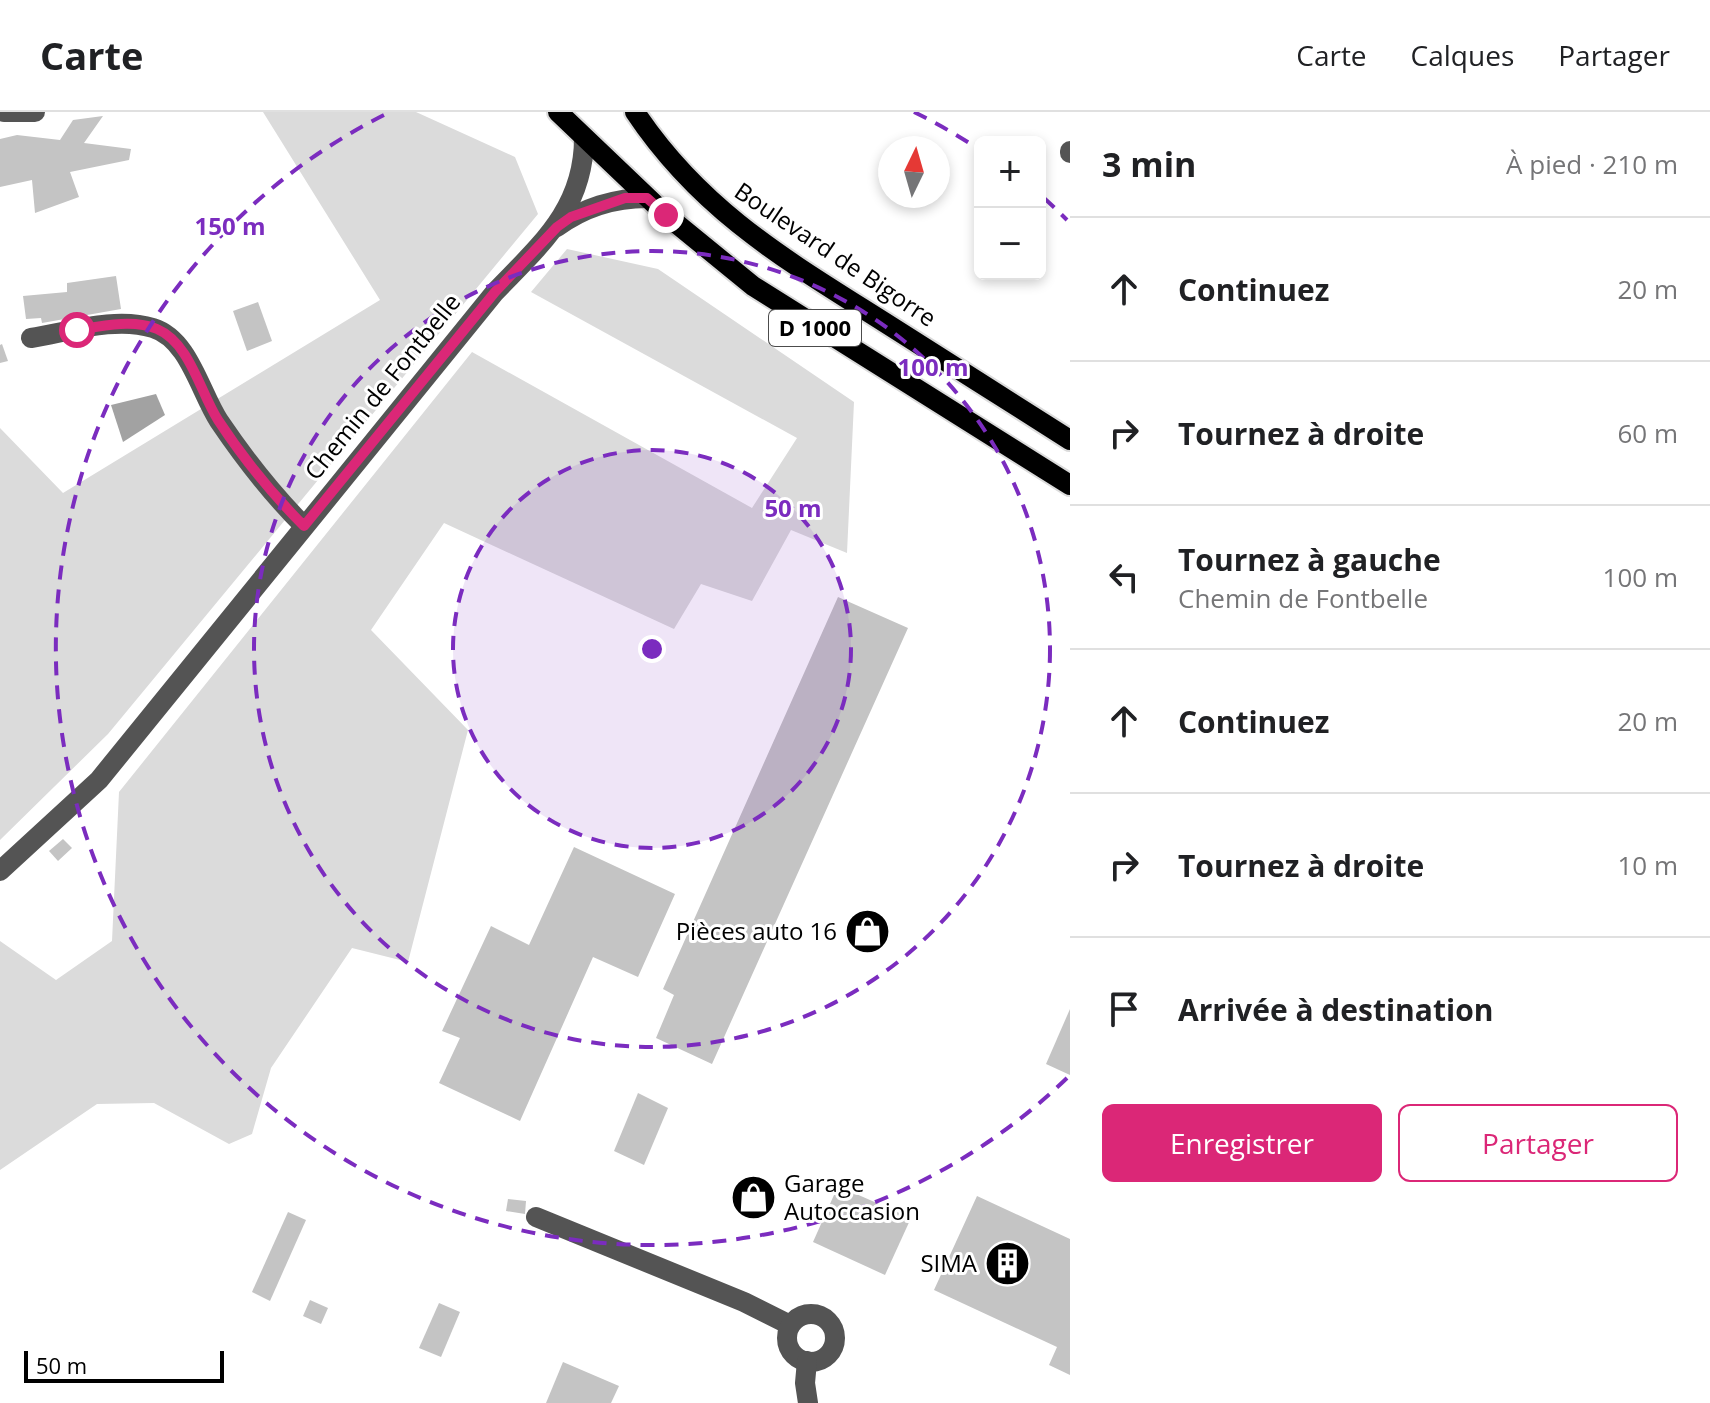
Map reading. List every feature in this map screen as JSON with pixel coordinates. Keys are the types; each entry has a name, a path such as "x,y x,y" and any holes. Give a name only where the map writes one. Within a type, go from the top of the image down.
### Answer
{"main road":[{"name":"D 1000","path":"558,112 647,198 753,286 1070,485"},
{"name":"Boulevard de Bigorre","path":"635,112 679,169 730,220 808,274 1070,440"}],"street":[{"path":"4,112 35,112"},
{"name":"Chemin de Fontbelle","path":"0,871 99,780 495,292 557,227 582,177 584,138"},
{"path":"557,227 571,217 625,198 647,198"},
{"path":"31,338 110,325 156,328 170,337 184,355 218,419 277,499 304,526"},
{"path":"536,1217 744,1302 790,1325"},
{"path":"812,1313 832,1326 835,1336 830,1353 823,1359 807,1361 789,1349 790,1325 796,1318 812,1313"},
{"path":"807,1361 805,1383 808,1403"}],"shaded area":[{"path":"263,112 416,112 515,157 538,214 108,734 0,840 0,428 63,493 380,300"},
{"path":"567,249 658,269 854,402 847,553 791,530 752,601 701,584 674,629 444,523 371,630 468,730 408,962 352,948 271,1068 252,1134 229,1144 154,1103 97,1104 0,1170 0,941 56,980 112,941 119,792 472,352 752,508 797,438 531,292"},
{"path":"156,394 165,415 123,442 111,405"}],"building":[{"path":"103,116 84,143 131,149 129,160 70,172 79,197 35,213 32,180 0,187 0,139 17,135 60,140 73,120"},
{"path":"116,276 121,309 42,323 41,318 26,319 23,296 67,292 67,283"},
{"path":"258,302 272,341 247,351 233,311"},
{"path":"0,345 8,361 0,363"},
{"path":"838,597 908,628 712,1064 656,1038 674,995 663,989"},
{"path":"63,839 72,848 58,861 49,851"},
{"path":"574,847 675,894 638,977 593,957 520,1121 439,1083 460,1038 442,1031 491,926 529,945"},
{"path":"1070,1009 1070,1075 1046,1064"},
{"path":"638,1093 668,1108 644,1165 614,1151"},
{"path":"838,1186 911,1218 885,1275 813,1242"},
{"name":"SIMA","path":"977,1196 1070,1239 1070,1375 1049,1365 1057,1347 934,1290"},
{"path":"508,1199 526,1201 525,1214 506,1211"},
{"path":"288,1212 306,1220 270,1301 252,1292"},
{"path":"310,1300 328,1308 321,1324 303,1316"},
{"path":"439,1303 460,1312 441,1357 419,1348"},
{"path":"563,1362 619,1386 611,1403 546,1403"}],"place":[{"name":"Pièces auto 16","path":"868,932"},
{"name":"Garage Autoccasion","path":"753,1198"},
{"name":"SIMA","path":"1008,1264"}],"route":[{"path":"77,330 136,325 156,328 170,337 184,355 218,419 277,499 304,526 495,292 557,227 571,217 625,198 647,198 666,215"}]}
